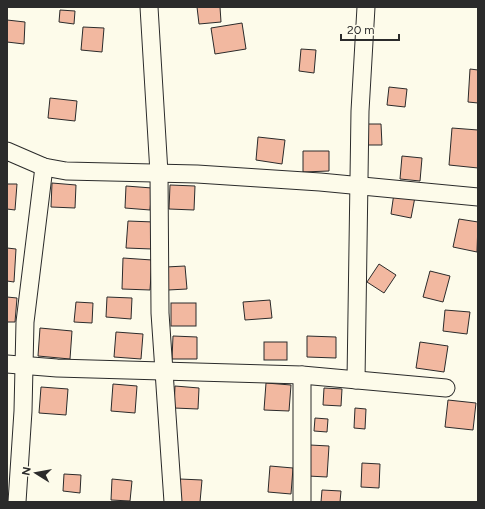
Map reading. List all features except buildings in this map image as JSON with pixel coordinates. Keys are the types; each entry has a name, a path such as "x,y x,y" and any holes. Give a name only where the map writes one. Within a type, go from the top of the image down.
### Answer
{"street":[{"path":"149,7 159,173 160,313 173,502"},
{"path":"356,380 360,111 366,7"},
{"path":"7,151 44,167 66,171 159,173 312,182 478,197"},
{"path":"17,502 23,411 25,322 44,167"},
{"path":"7,364 57,368 302,375 446,388"},
{"path":"302,375 302,502"}]}
